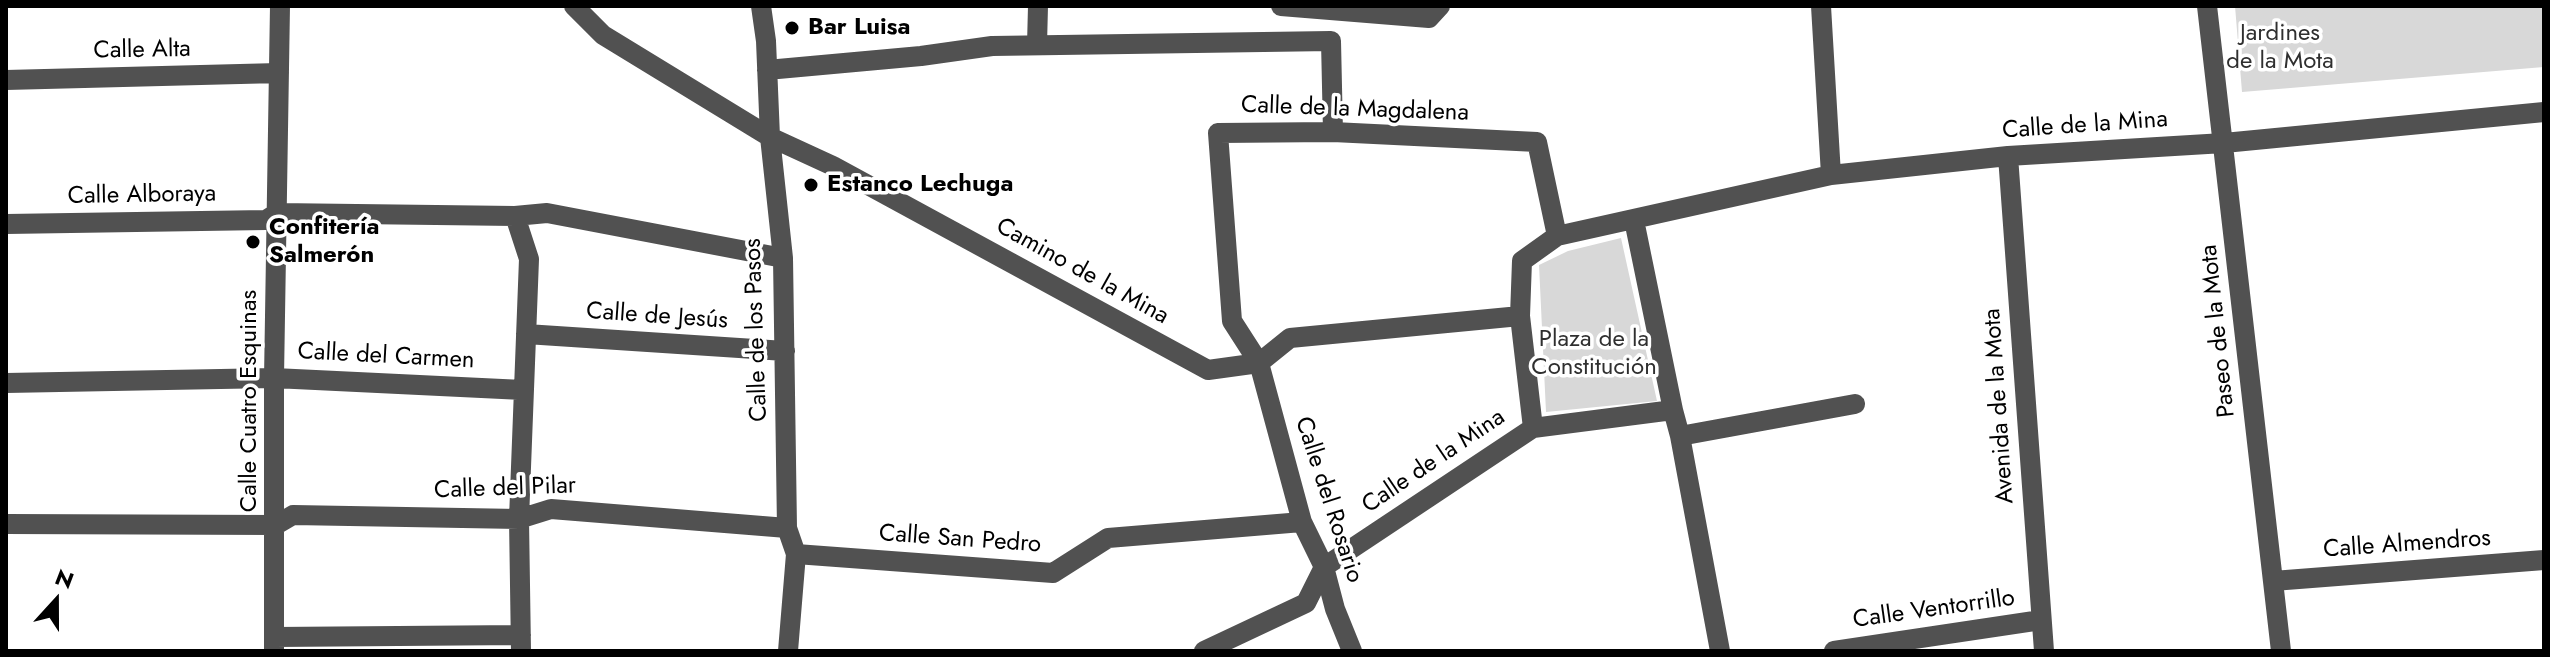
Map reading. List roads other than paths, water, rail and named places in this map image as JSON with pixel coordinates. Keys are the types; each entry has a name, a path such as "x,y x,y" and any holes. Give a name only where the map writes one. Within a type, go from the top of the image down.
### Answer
{"street":[{"name":"Calle Cuatro Esquinas","path":"274,644 274,378 280,6"},
{"name":"Camino de la Mina","path":"574,6 603,35 770,137 833,166 1208,370 1259,363"},
{"name":"Calle de los Pasos","path":"761,6 770,137 783,258 787,528 796,554 788,651"},
{"path":"1037,45 1038,6"},
{"path":"1281,6 1429,18 1440,6"},
{"path":"1821,6 1831,175"},
{"name":"Paseo de la Mota","path":"2207,6 2281,651"},
{"path":"1325,9 1331,41 1333,132"},
{"path":"767,70 921,56 992,46 1331,41"},
{"name":"Calle Alta","path":"6,80 279,73"},
{"name":"Calle de la Mina","path":"1634,220 1831,175 2008,156 2224,143 2544,112"},
{"name":"Calle de la Magdalena","path":"1259,363 1232,321 1218,133 1333,132 1537,142 1557,236"},
{"name":"Avenida de la Mota","path":"2008,156 2044,651"},
{"name":"Calle Alboraya","path":"6,224 266,220 277,213 515,216 547,213 783,258"},
{"path":"274,644 521,643 519,519 529,259 515,216"},
{"path":"1673,410 1533,428 1520,316 1522,261 1557,236 1634,220 1680,436 1720,651"},
{"path":"1259,363 1290,338 1520,316"},
{"name":"Calle de Jesús","path":"526,334 785,351"},
{"name":"Calle del Rosario","path":"1259,363 1302,522 1324,567 1335,609 1352,651"},
{"name":"Calle del Carmen","path":"6,383 274,378 523,390"},
{"path":"1680,436 1855,404"},
{"name":"Calle de la Mina","path":"1324,567 1533,428"},
{"name":"Calle del Pilar","path":"6,524 276,525 293,515 519,519 551,509 787,528"},
{"name":"Calle San Pedro","path":"796,554 1053,573 1108,538 1302,522"},
{"name":"Calle Almendros","path":"2273,581 2544,560"},
{"path":"1204,651 1306,603 1324,567"},
{"name":"Calle Ventorrillo","path":"1834,651 2041,620"}],"place":[{"name":"Bar Luisa","path":"792,28"},
{"name":"Estanco Lechuga","path":"811,185"},
{"name":"Confitería Salmerón","path":"253,242"}],"park label":[{"name":"Jardines de la Mota","path":"2280,48"},
{"name":"Plaza de la Constitución","path":"1594,354"}]}
